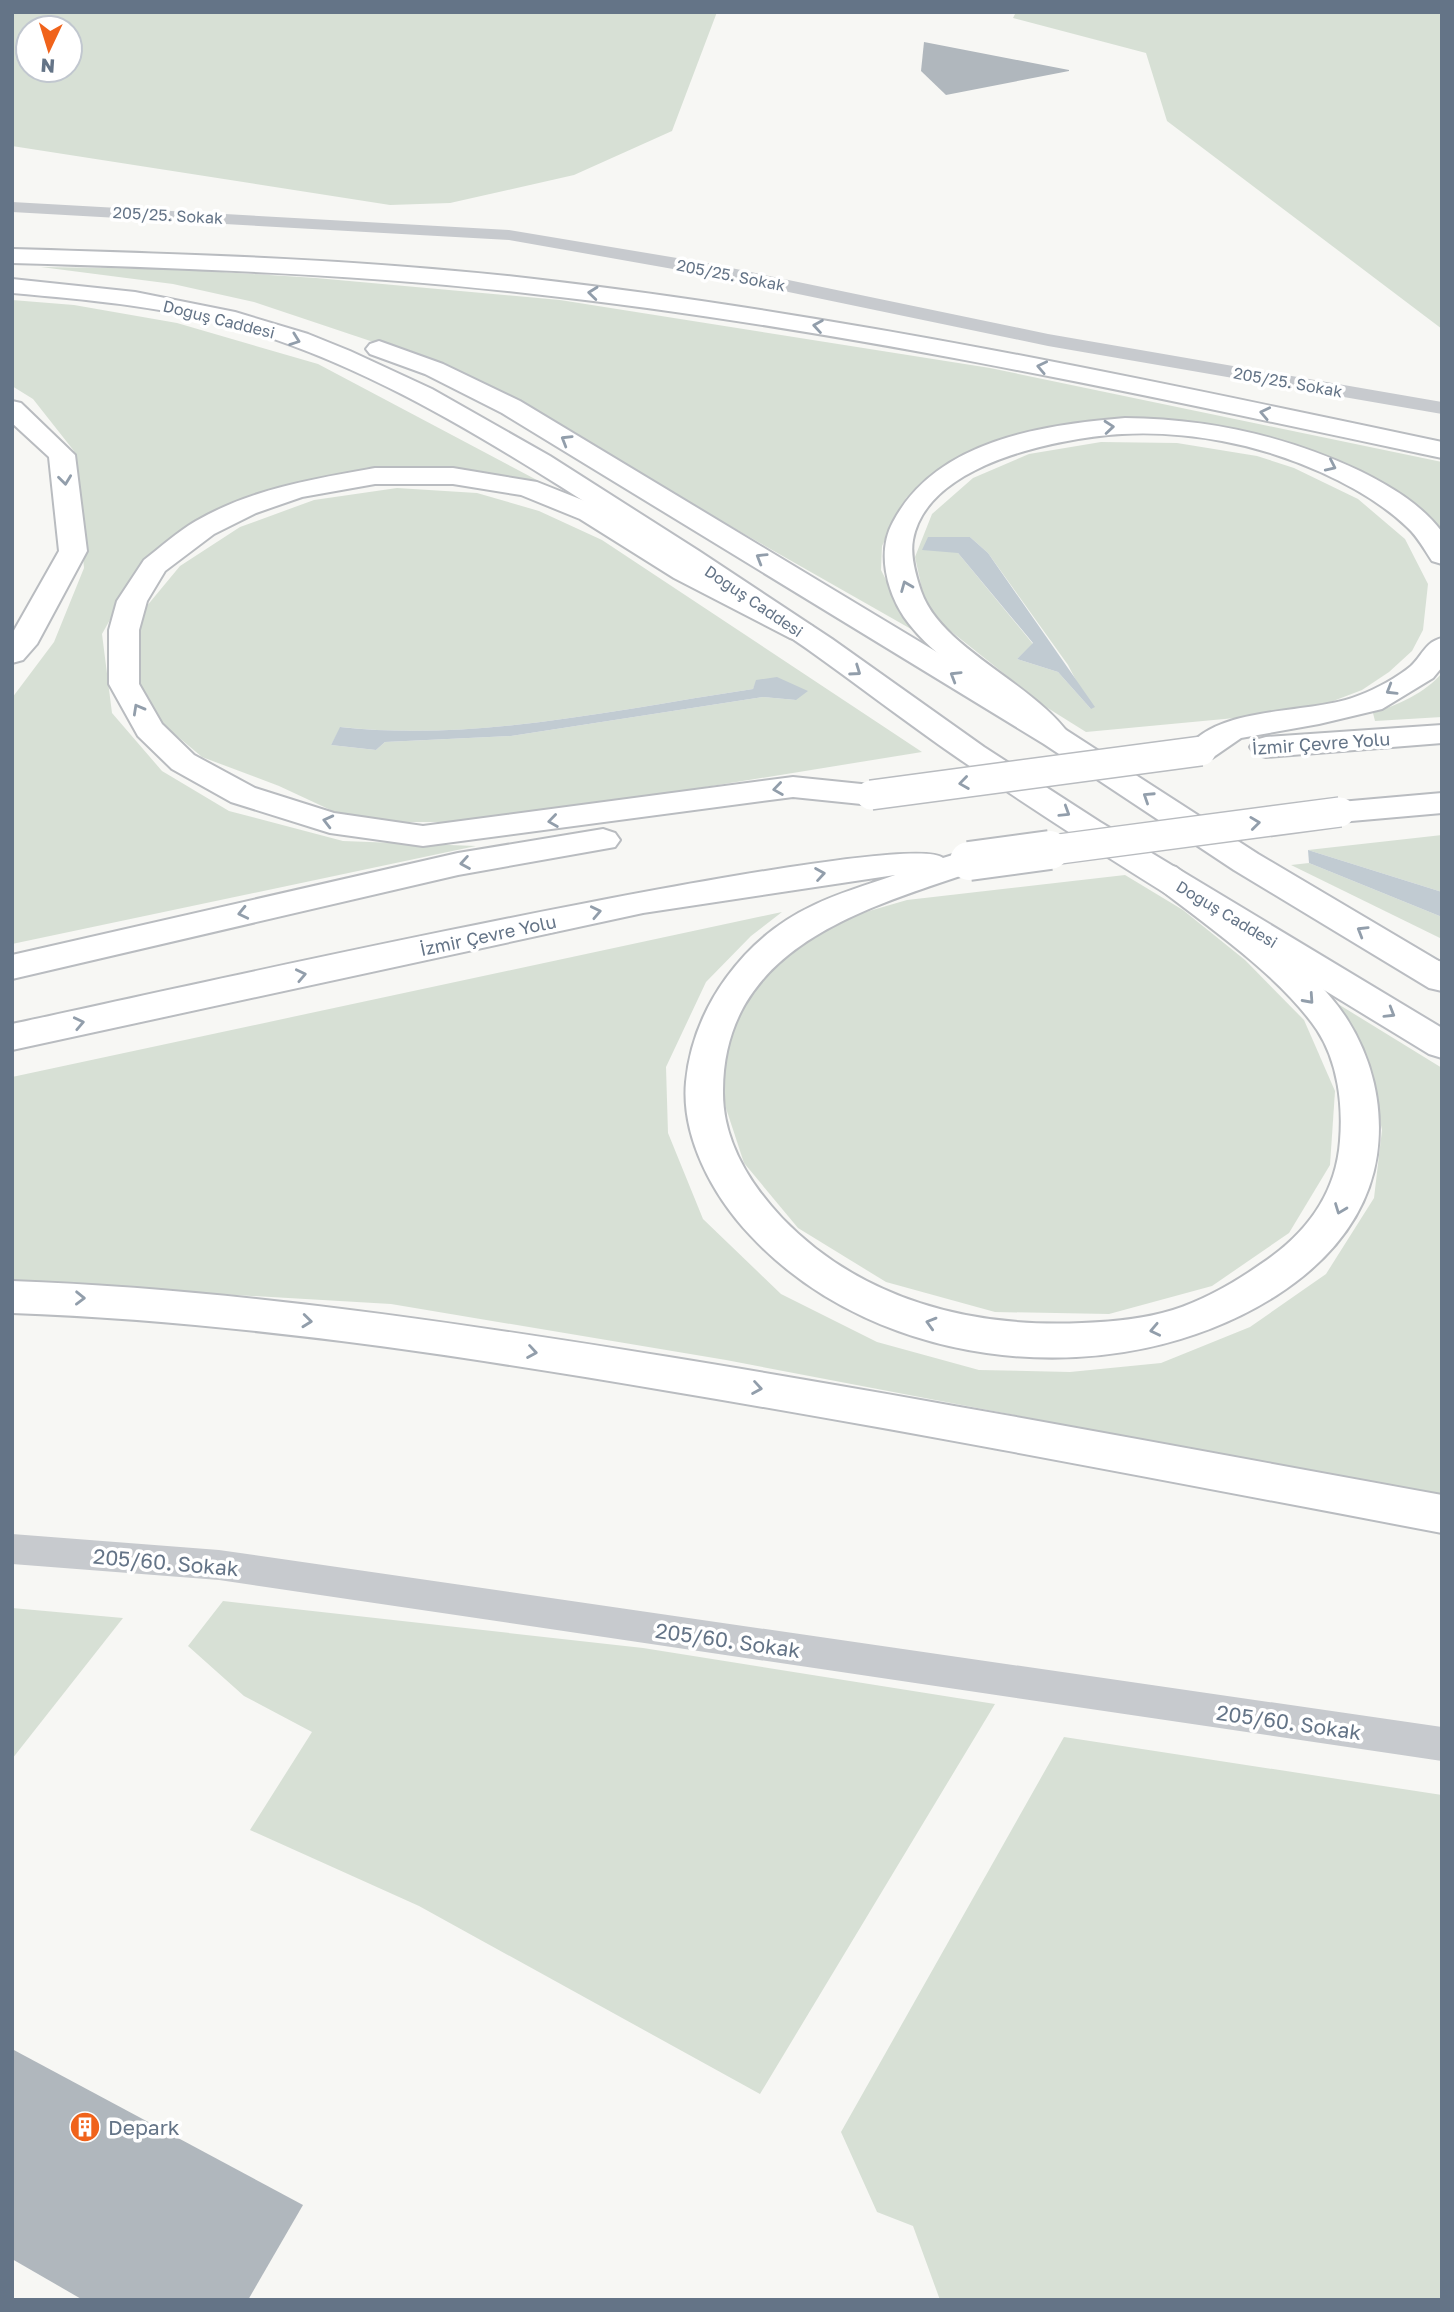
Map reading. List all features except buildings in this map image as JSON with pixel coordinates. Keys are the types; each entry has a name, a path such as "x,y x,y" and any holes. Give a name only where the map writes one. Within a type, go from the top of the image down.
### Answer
{"main road":[{"path":"12,256 283,265 604,294 957,349 1442,450"},
{"name":"Doğuş Caddesi","path":"12,270 70,274 194,292 309,323 434,369 512,408 1055,737 1246,862 1437,975"},
{"name":"Doğuş Caddesi","path":"12,286 75,291 177,307 256,325 391,378 505,440 801,632 974,754 1164,875 1442,1045"},
{"path":"12,409 62,455 74,551 22,643 12,654"},
{"path":"1055,737 1024,704 942,640 917,614 901,577 899,539 912,510 939,483 967,463 1017,441 1065,431 1128,425 1193,429 1263,441 1328,464 1383,494 1417,522 1438,546 1442,555"},
{"path":"801,632 684,572 590,513 527,488 453,476 375,476 297,490 246,507 204,528 154,566 132,601 124,630 124,684 149,729 183,762 243,795 330,823 423,836 793,787 871,795"},
{"path":"1201,751 1231,730 1319,715 1371,702 1422,672 1442,647"},
{"name":"İzmir Çevre Yolu","path":"871,795 1201,751 1442,734"},
{"path":"12,967 458,864 871,795"},
{"path":"1164,875 1288,975 1330,1021 1349,1060 1362,1111 1357,1163 1336,1220 1289,1267 1233,1303 1160,1330 1089,1341 1018,1341 937,1325 879,1308 819,1275 769,1235 734,1188 710,1138 704,1092 708,1052 719,1016 745,976 775,946 819,916 969,861 1340,812 1442,803"},
{"path":"1340,812 1442,811"},
{"name":"İzmir Çevre Yolu","path":"12,1037 643,902 877,865 969,861"},
{"path":"12,1297 107,1299 410,1332 855,1404 1442,1514"}],"street":[{"name":"205/25. Sokak","path":"12,207 509,235 707,269 1048,340 1442,408"},
{"name":"205/60. Sokak","path":"12,1549 219,1565 1442,1744"}],"shaded area":[{"path":"12,12 717,12 672,131 574,175 450,203 390,205 12,146"},
{"path":"1016,12 1442,12 1442,329 1167,121 1146,53 1013,18"},
{"path":"41,267 176,269 316,278 560,300 990,368 1442,462 1442,540 1353,473 1268,440 1117,423 950,464 906,498 882,546 881,570 911,629 454,369 254,302 173,284"},
{"path":"12,300 74,305 177,323 318,364 552,488 358,473 234,502 139,568 102,634 112,713 162,771 229,811 343,841 476,846 12,944 12,698 54,642 84,568 74,451 33,399 12,386"},
{"path":"1101,442 1177,443 1257,456 1294,468 1358,499 1405,539 1428,584 1423,630 1412,651 1389,672 1362,690 1328,703 1288,713 1086,732 1046,707 943,625 925,603 915,557 932,514 973,478 1029,454","holes":["970,537 988,553 1068,665 1091,709 1058,672 1017,659 1033,644 958,553"]},
{"path":"397,488 477,493 539,511 602,540 922,752 552,812 472,822 395,822 337,813 279,786 202,757 151,714 130,664 141,613 180,566 240,527 314,500","holes":["757,680 796,700 763,697 511,736 385,742 376,750 331,745 341,727 392,730 496,727 599,714 753,689"]},
{"path":"928,537 970,537 988,553 1095,707 1091,709 1058,672 1017,659 1033,643 958,553 922,550"},
{"path":"1442,673 1442,717 1375,721 1373,713 1419,693"},
{"path":"777,677 808,691 796,700 763,697 511,736 385,742 376,750 331,745 340,727 443,730 495,727 599,714 753,689 756,680"},
{"path":"1442,835 1442,892 1308,850"},
{"path":"1308,850 1442,892 1442,917 1309,863"},
{"path":"1309,863 1442,917 1442,939 1291,865"},
{"path":"1125,875 1183,910 1245,960 1304,1020 1335,1091 1330,1165 1289,1233 1212,1286 1109,1314 995,1312 886,1282 798,1228 744,1163 721,1093 731,1026 768,968 828,923 907,900"},
{"path":"782,912 751,936 706,982 666,1067 668,1133 703,1219 781,1294 877,1342 979,1370 1070,1372 1161,1363 1250,1327 1326,1274 1374,1198 1382,1130 1370,1070 1338,1004 1442,1068 1442,1497 726,1360 391,1304 12,1282 12,1077"},
{"path":"223,1601 643,1648 995,1704 760,2094 419,1906 250,1830 312,1732 244,1696 188,1646"},
{"path":"12,1608 123,1618 12,1759"},
{"path":"1064,1737 1442,1795 1442,2300 940,2300 913,2226 877,2212 841,2132"}],"place":[{"name":"Depark","path":"85,2127"}]}
